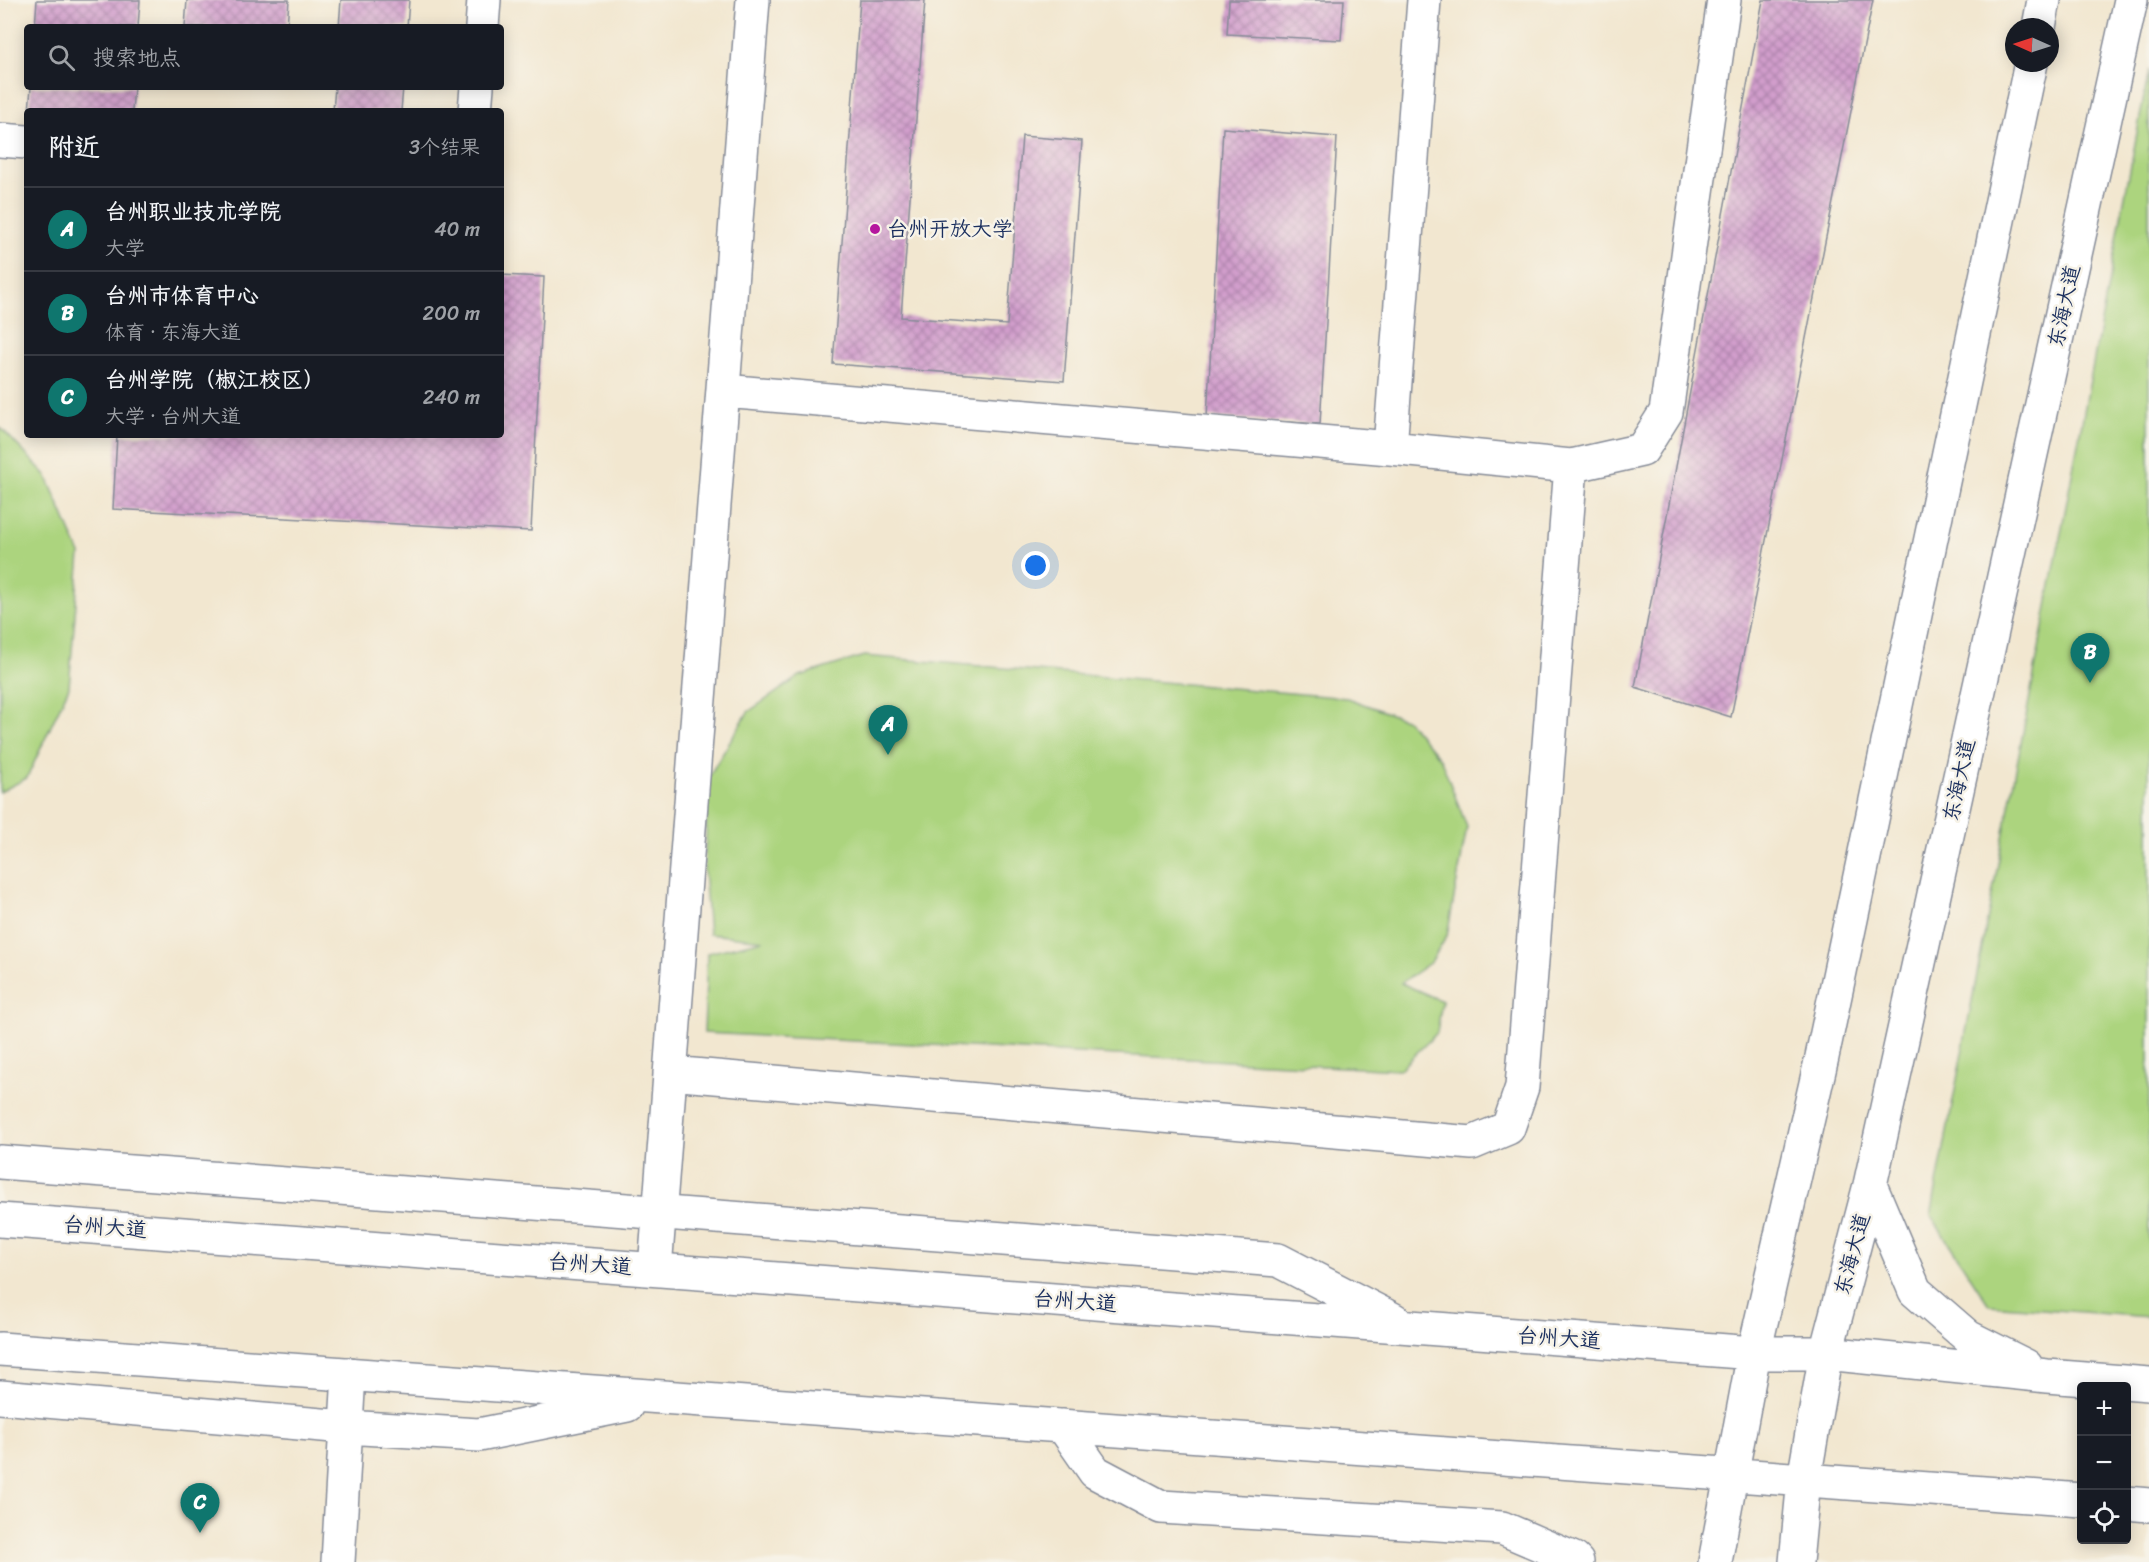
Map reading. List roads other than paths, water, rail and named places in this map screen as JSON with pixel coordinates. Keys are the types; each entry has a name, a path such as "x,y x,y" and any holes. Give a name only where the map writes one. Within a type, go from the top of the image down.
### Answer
{"main road":[{"path":"482,24 484,0"},
{"path":"655,1269 753,0"},
{"path":"1390,448 1424,0"},
{"path":"723,391 1390,448 1571,466 1642,450 1666,412 1724,0"},
{"path":"2041,18 2044,0"},
{"name":"东海大道","path":"1796,1562 1804,1479 1826,1353 1870,1185 2131,0"},
{"path":"1715,1562 1754,1353 1825,1045 2029,72"},
{"path":"475,108 477,90"},
{"path":"0,140 24,142"},
{"path":"670,1073 1472,1143 1508,1128 1522,1087 1571,466"},
{"path":"0,1162 1278,1260 1406,1326"},
{"path":"1870,1185 1915,1292 1968,1337 2047,1376"},
{"name":"台州大道","path":"0,1220 1754,1353 1826,1353 2149,1384"},
{"path":"0,1349 2077,1500"},
{"path":"0,1354 94,1405"},
{"path":"338,1562 349,1374"},
{"path":"0,1397 345,1427 479,1435 665,1397"},
{"path":"1063,1426 1095,1472 1161,1507 1502,1528 1575,1559 1577,1562"},
{"path":"2131,1503 2149,1505"}],"place":[{"name":"台州开放大学","path":"875,229"},
{"name":"台州市体育中心","path":"2090,683"},
{"name":"台州职业技术学院","path":"888,755"},
{"name":"台州学院（椒江校区）","path":"200,1533"}]}
